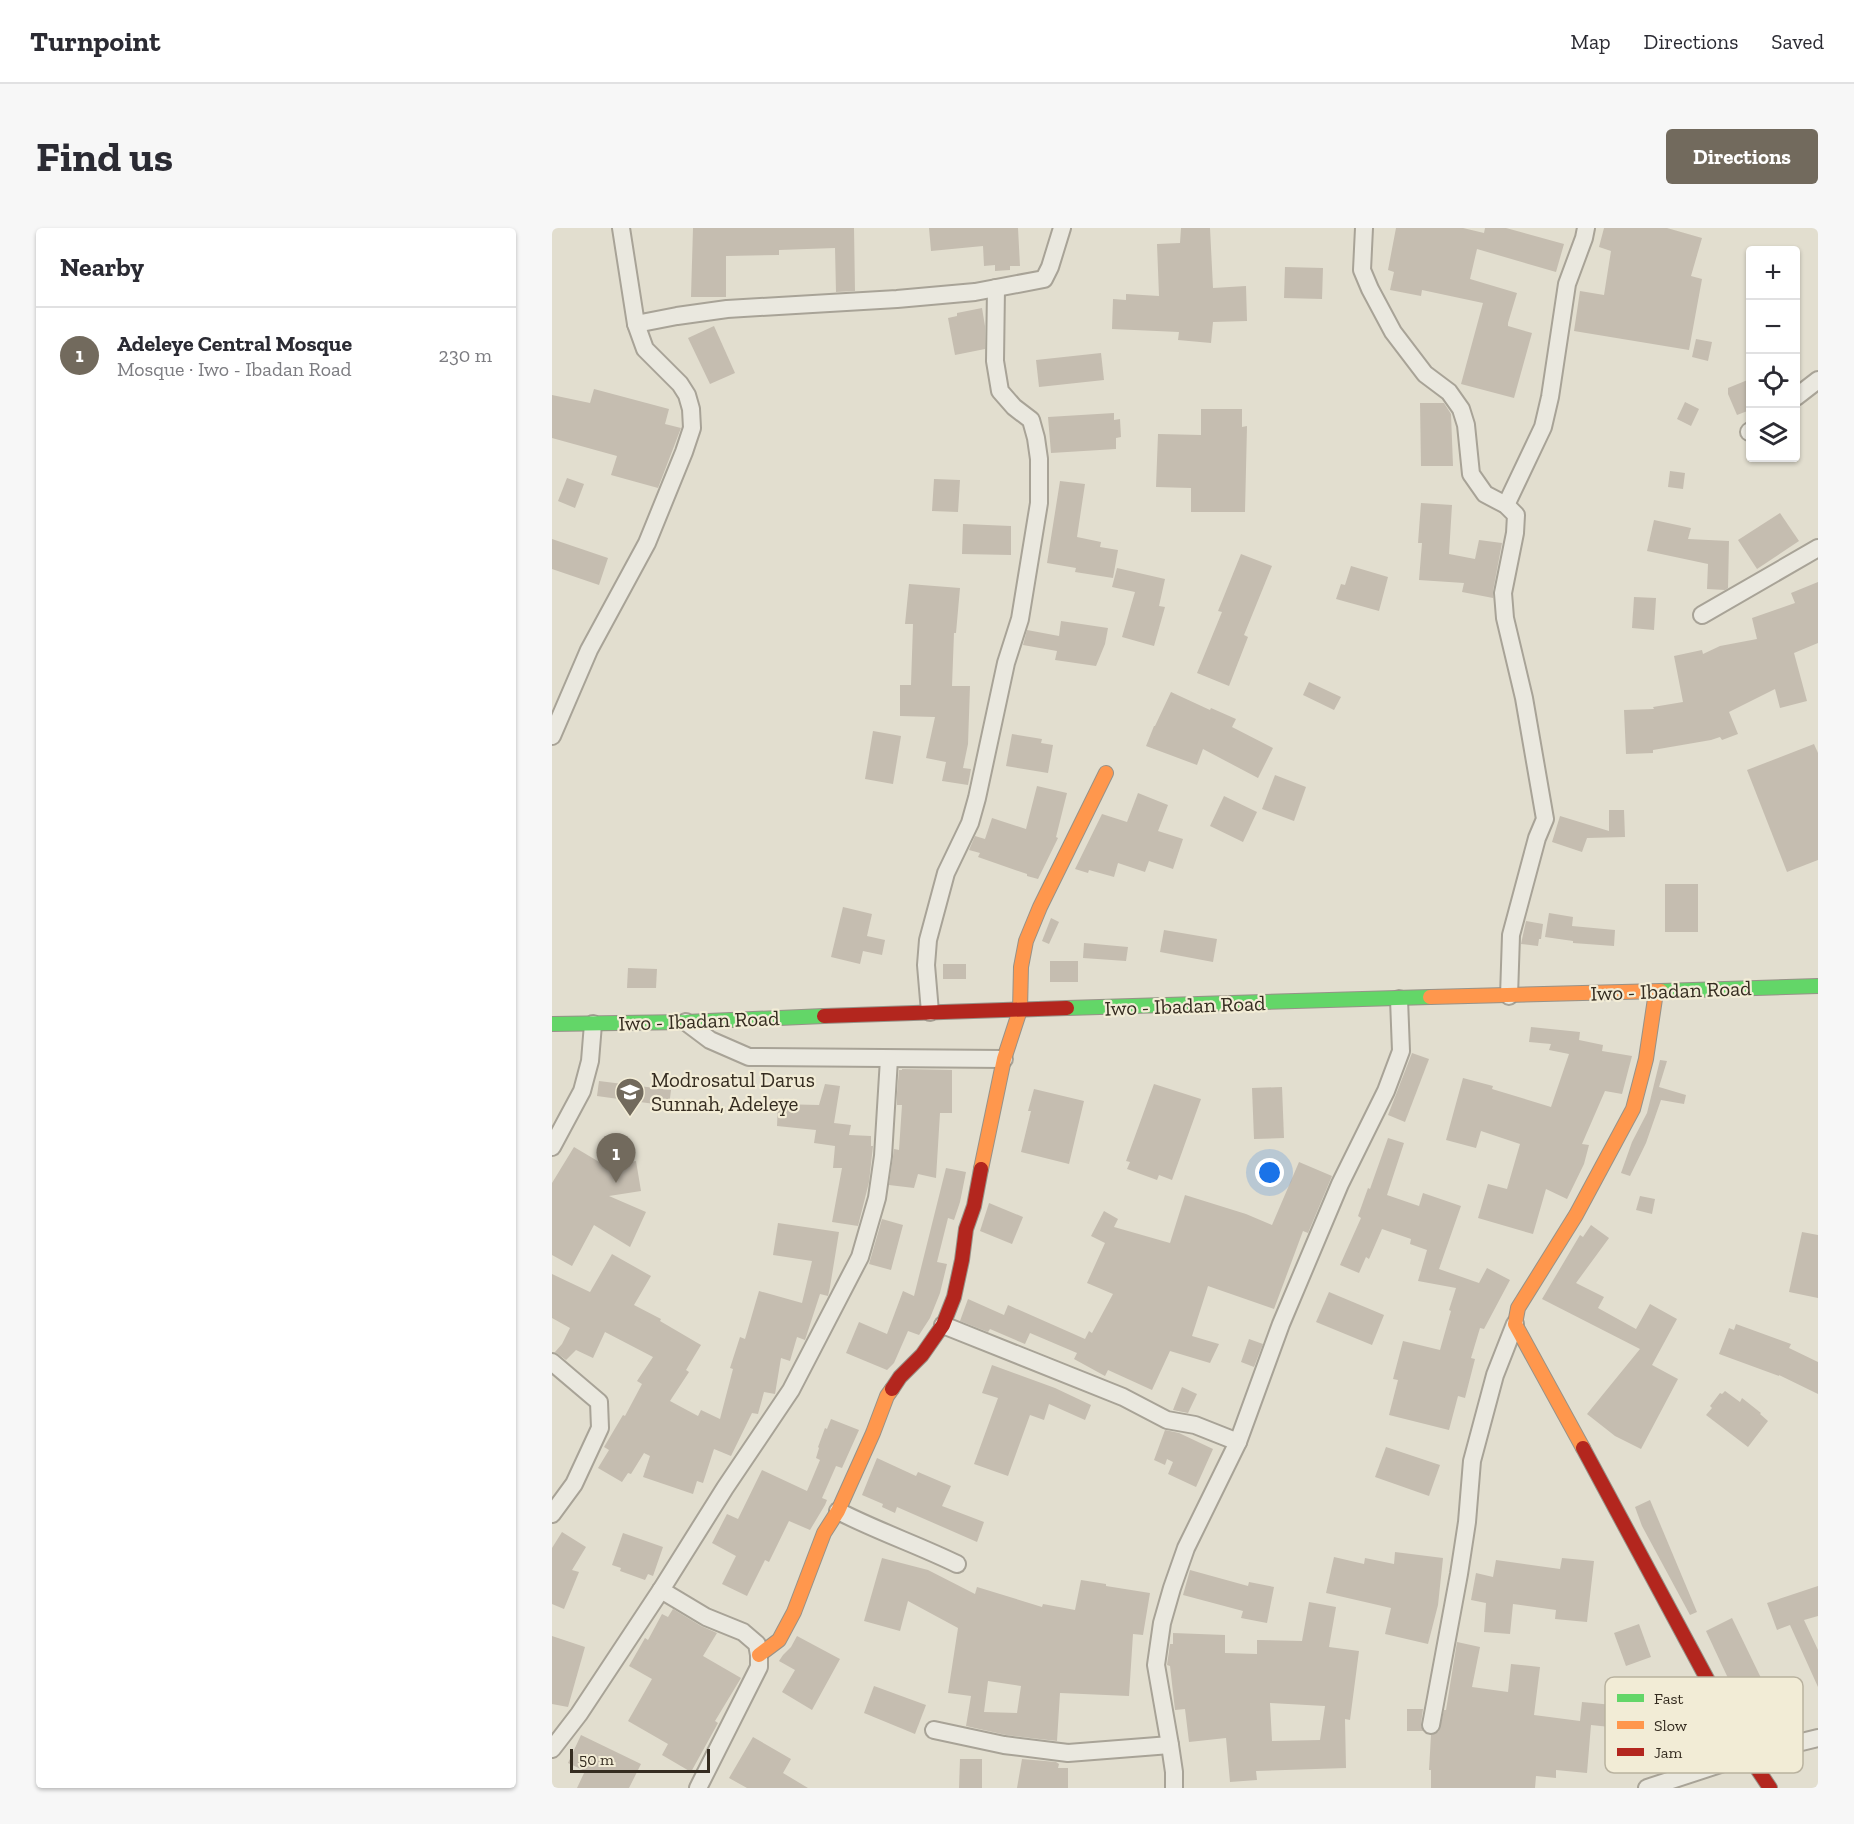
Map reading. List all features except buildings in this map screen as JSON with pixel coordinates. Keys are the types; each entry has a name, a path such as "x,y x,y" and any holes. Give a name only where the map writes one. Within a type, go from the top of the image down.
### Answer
{"street":[{"path":"552,736 589,650 647,543 692,428 691,409 687,395 680,384 645,349 636,324 621,228"},
{"path":"636,324 728,309 975,292 1044,279 1062,228"},
{"path":"1364,228 1362,270 1370,289 1393,332 1425,374 1449,392 1461,409 1466,425 1471,474 1485,494 1506,505 1516,515 1515,533 1503,593 1505,618 1524,698 1545,819 1537,838 1511,935 1509,996"},
{"path":"1506,505 1543,427 1567,284 1586,228"},
{"path":"930,1012 926,965 928,940 946,873 970,823 977,798 1006,663 1020,619 1039,503 1039,459 1031,420 1014,407 1000,391 995,361 996,288"},
{"path":"1800,394 1818,380"},
{"path":"1702,615 1818,548"},
{"path":"759,1655 778,1640 794,1612 824,1533 838,1511 887,1396 900,1377 922,1355 943,1325 954,1297 966,1229 974,1206 1004,1059 1020,1010 1021,967 1026,941 1040,907 1106,773"},
{"name":"Iwo - Ibadan Road","path":"552,1024 686,1022 930,1012 1818,986"},
{"path":"1431,1725 1460,1574 1472,1461 1495,1376 1515,1324 1518,1308 1576,1215 1633,1109 1646,1059 1656,992"},
{"path":"1173,1788 1174,1772 1156,1665 1162,1623 1172,1588 1186,1548 1238,1442 1281,1324 1340,1184 1386,1091 1401,1050 1399,999"},
{"path":"686,1022 710,1040 749,1057 1004,1059"},
{"path":"552,1147 582,1091 590,1061 593,1024"},
{"path":"552,1749 579,1714 791,1390 860,1257 877,1198 883,1156 889,1059"},
{"path":"1515,1324 1707,1677"},
{"path":"943,1325 1123,1397 1167,1419 1195,1425 1238,1442"},
{"path":"552,1362 599,1402 600,1428 574,1484 552,1514"},
{"path":"838,1511 957,1564"},
{"path":"661,1590 706,1617 743,1632 757,1644 759,1667 698,1788"},
{"path":"934,1730 1004,1745 1068,1753 1170,1744"},
{"path":"1803,1742 1818,1738"},
{"path":"1647,1788 1693,1773"},
{"path":"1760,1773 1770,1788"}],"traffic: fast":[{"path":"1661,991 1818,986"},
{"path":"1067,1008 1430,997"},
{"path":"552,1024 686,1022 824,1016"}],"traffic: slow":[{"path":"981,1169 1004,1059 1020,1010 1021,967 1026,941 1040,907 1106,773"},
{"path":"1430,997 1661,991"},
{"path":"1583,1448 1515,1324 1518,1308 1576,1215 1633,1109 1646,1059 1656,992"},
{"path":"759,1655 779,1640 794,1612 824,1533 838,1511 892,1389"}],"traffic: jam":[{"path":"824,1016 1067,1008"},
{"path":"892,1389 900,1377 922,1355 943,1325 954,1297 966,1229 974,1206 981,1169"},
{"path":"1583,1448 1706,1677"},
{"path":"1760,1773 1770,1788"}],"place":[{"name":"Modrosatul Darus Sunnah, Adeleye","path":"630,1118"},
{"name":"Adeleye Central Mosque","path":"616,1183"}]}
